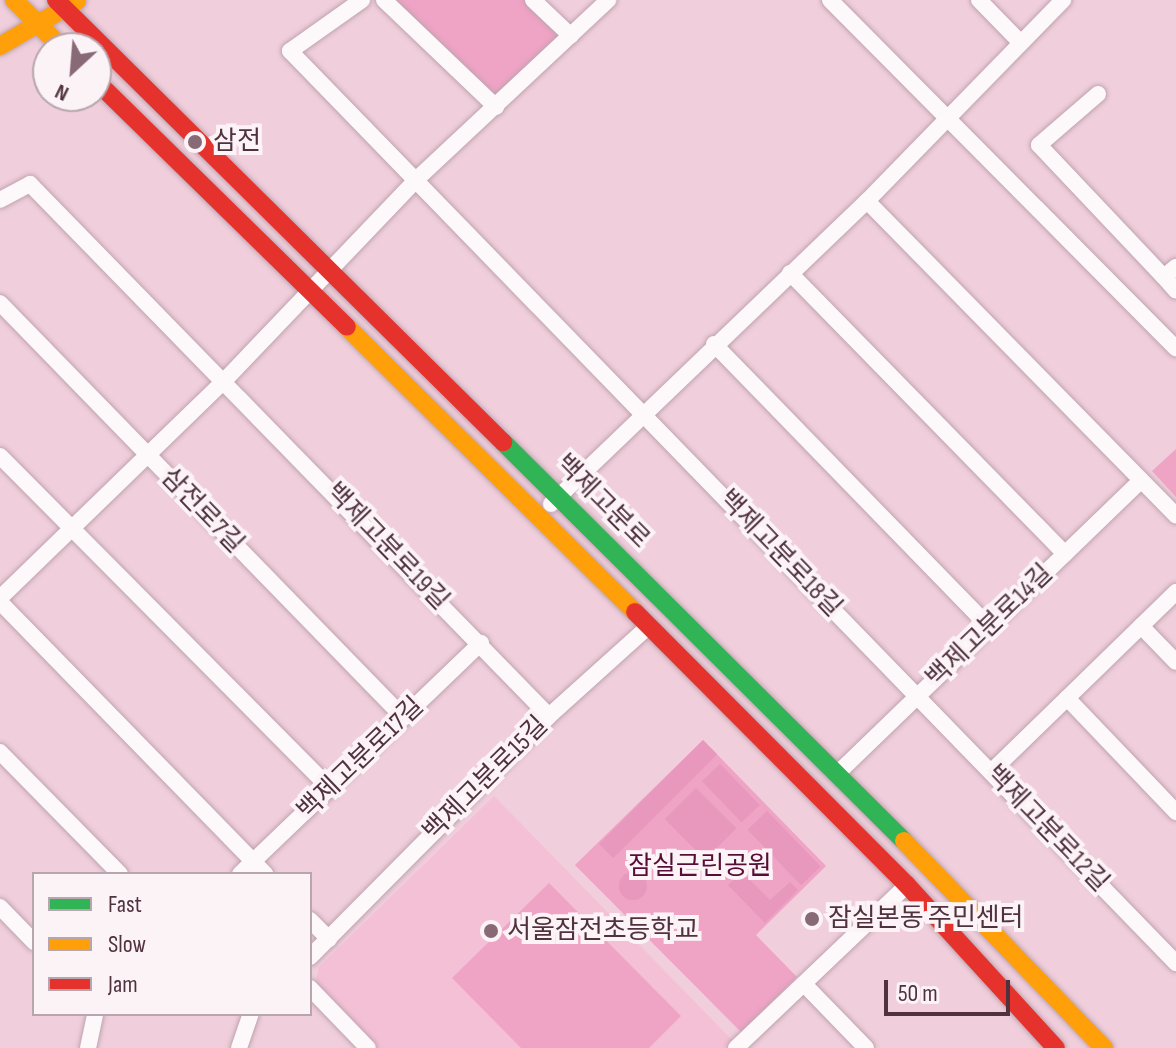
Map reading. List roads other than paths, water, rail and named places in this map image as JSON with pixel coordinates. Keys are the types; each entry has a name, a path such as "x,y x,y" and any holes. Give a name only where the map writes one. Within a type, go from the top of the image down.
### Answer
{"main road":[{"path":"14,0 45,32"},
{"path":"0,46 39,26 66,3"},
{"name":"백제고분로","path":"66,3 838,773 1104,1048"},
{"name":"백제고분로","path":"112,97 539,515 907,885 1056,1048"}],"street":[{"name":"백제고분로18길","path":"362,0 290,51 918,696"},
{"path":"384,0 496,107"},
{"path":"533,0 571,36"},
{"path":"259,868 0,600 224,381 417,179 608,0"},
{"path":"830,0 1176,348"},
{"path":"979,0 1020,42"},
{"path":"539,515 643,411 867,201 1063,0"},
{"path":"1098,94 1039,145 1170,272 1176,291"},
{"name":"백제고분로19길","path":"0,200 30,184 549,716"},
{"path":"867,201 1176,515"},
{"path":"790,273 1065,554"},
{"name":"삼전로7길","path":"0,303 404,718"},
{"path":"714,344 989,627"},
{"path":"0,456 331,789"},
{"name":"백제고분로14길","path":"838,773 1141,480"},
{"path":"992,771 1176,592"},
{"name":"백제고분로15길","path":"312,955 549,716 649,626"},
{"path":"1141,626 1176,662"},
{"name":"백제고분로17길","path":"259,868 331,789 481,643"},
{"name":"백제고분로12길","path":"918,696 1176,963"},
{"path":"1067,698 1176,812"},
{"path":"0,752 118,872"},
{"path":"736,1048 907,885"},
{"path":"0,907 32,940"},
{"path":"312,922 329,939"},
{"path":"804,984 866,1048"},
{"path":"312,990 368,1048"},
{"path":"88,1048 95,1016"},
{"path":"239,1048 250,1016"}],"place":[{"name":"삼전","path":"195,142"},
{"name":"잠실본동 주민센터","path":"812,919"},
{"name":"서울잠전초등학교","path":"491,931"}],"park label":[{"name":"잠실근린공원","path":"700,867"}]}
